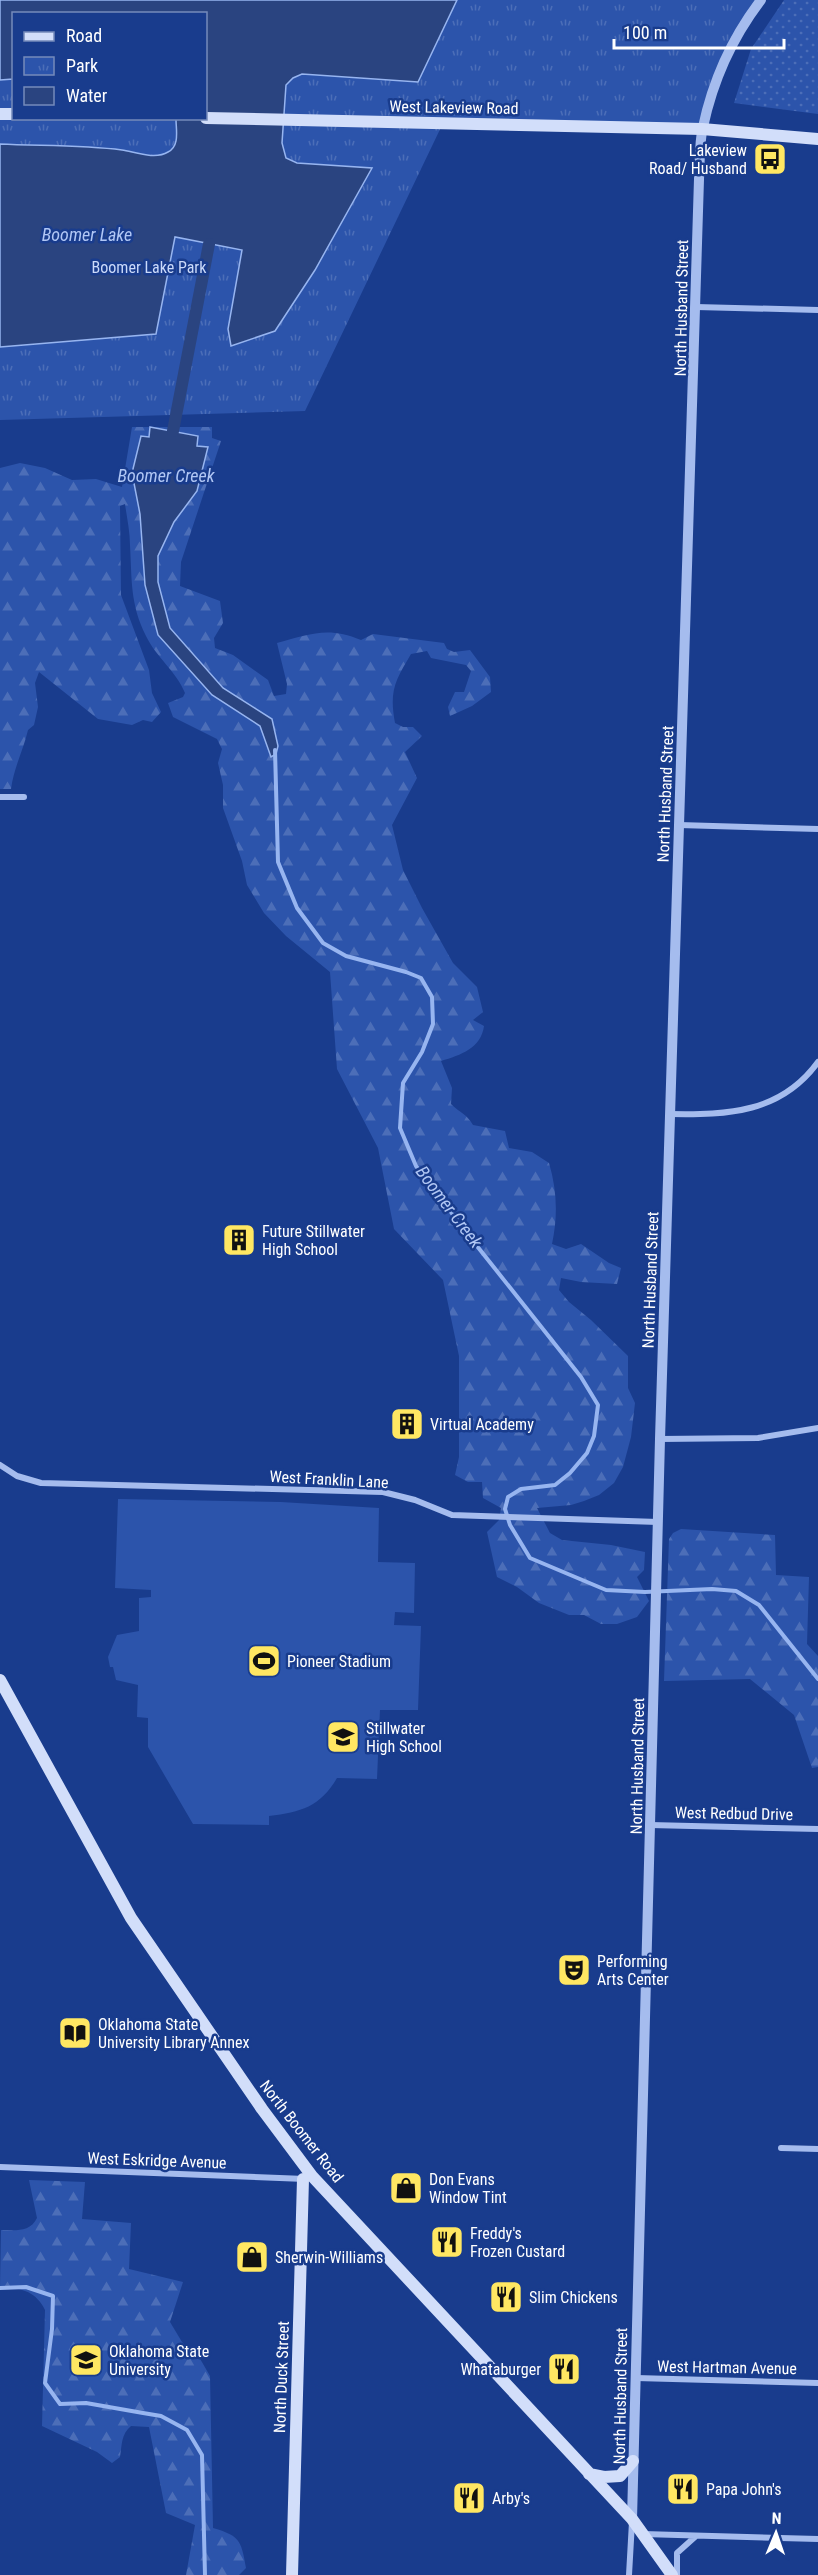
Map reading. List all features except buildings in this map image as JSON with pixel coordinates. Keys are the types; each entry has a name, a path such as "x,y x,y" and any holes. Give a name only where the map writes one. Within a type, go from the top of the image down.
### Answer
{"main road":[{"name":"West Lakeview Road","path":"207,118 702,129 818,139"},
{"name":"North Boomer Road","path":"0,1680 131,1918 308,2178 632,2519 675,2575"},
{"name":"North Duck Street","path":"292,2575 308,2178"},
{"path":"590,2474 604,2477 620,2476 633,2462"}],"street":[{"name":"North Husband Street","path":"629,2575 660,1439 702,129 713,87 724,59 743,24 761,0"},
{"path":"696,307 818,310"},
{"path":"0,797 24,798"},
{"path":"679,825 818,829"},
{"path":"670,1114 722,1114 766,1104 806,1079 818,1062"},
{"path":"660,1439 758,1438 818,1428"},
{"name":"West Franklin Lane","path":"0,1465 17,1476 41,1483 383,1492 415,1500 452,1515 658,1522"},
{"name":"West Redbud Drive","path":"650,1825 818,1829"},
{"path":"781,2148 818,2149"},
{"name":"West Eskridge Avenue","path":"0,2168 308,2178"},
{"name":"West Hartman Avenue","path":"636,2378 818,2383"},
{"path":"642,2534 818,2540"},
{"path":"675,2575 677,2553 697,2535"}],"green space":[{"name":"Boomer Lake Park","path":"0,0 760,0 742,23 701,128 444,121 305,411 0,420"},
{"path":"784,0 818,0 818,114 734,103 751,49"},
{"path":"132,427 151,427 212,427 212,438 221,441 181,562 180,586 220,601 223,623 214,638 215,648 233,655 268,680 274,696 286,694 287,684 277,643 329,632 361,640 373,634 444,643 447,649 454,652 470,650 490,677 491,692 472,706 450,716 448,707 455,692 464,692 471,671 466,665 431,658 427,651 411,654 395,687 393,712 395,723 403,727 413,727 422,736 405,752 417,778 392,825 403,870 453,963 477,987 483,1012 473,1020 484,1026 479,1040 469,1050 441,1061 452,1088 451,1104 473,1125 505,1131 509,1148 532,1152 549,1163 556,1203 552,1244 566,1249 581,1244 609,1263 621,1268 617,1284 581,1282 561,1278 559,1290 628,1356 628,1388 635,1403 631,1437 623,1467 614,1483 599,1495 571,1505 537,1508 550,1533 562,1540 611,1545 645,1552 644,1570 637,1577 649,1601 637,1617 617,1624 601,1624 584,1615 569,1615 539,1603 517,1587 497,1577 487,1532 499,1520 501,1508 483,1498 482,1482 468,1482 455,1475 459,1457 459,1356 443,1280 394,1229 378,1148 337,1069 330,972 286,936 264,913 247,885 242,861 223,808 223,785 218,763 222,749 217,739 173,717 168,703 183,697 185,693 177,678 150,644 137,613 125,504 120,506 121,595 149,670 152,693 161,712 152,722 143,720 132,725 98,719 39,672 35,683 38,707 34,725 28,730 11,789 0,789 0,468 20,463 45,468 72,480 96,479 122,487","holes":["151,427 198,436 197,491 174,522 158,556 158,582 170,628 223,688 272,719 276,754 271,756 260,726 212,695 158,635 142,552 140,514 132,473 141,436 149,437"]},
{"name":"Pioneer Stadium","path":"118,1499 281,1502 379,1508 378,1562 415,1563 414,1613 395,1612 394,1625 421,1626 418,1710 380,1710 377,1779 337,1778 324,1796 316,1802 300,1810 269,1816 269,1825 193,1824 148,1747 148,1718 137,1717 138,1685 116,1680 113,1667 110,1667 108,1657 117,1635 139,1631 139,1598 151,1597 151,1590 115,1588"},
{"path":"681,1529 775,1535 776,1575 809,1577 807,1644 818,1656 818,1767 812,1768 794,1715 750,1679 664,1681 669,1539 673,1533"},
{"path":"29,2180 85,2182 82,2219 131,2223 129,2269 183,2282 170,2322 182,2342 199,2357 210,2376 213,2528 238,2540 246,2568 239,2575 186,2575 195,2525 166,2513 149,2427 131,2426 122,2440 120,2457 112,2463 97,2452 42,2426 45,2310 32,2294 14,2288 0,2288 1,2230 26,2228 37,2218"}],"water":[{"name":"Boomer Lake","path":"0,0 457,0 418,82 302,74 293,78 286,85 282,143 286,158 297,163 372,168 315,270 275,331 231,346 228,329 242,250 175,237 156,334 0,347 0,144 92,147 151,155 168,152 176,142 176,120 207,120 207,12 12,12 12,79 0,80"},
{"name":"Boomer Creek","path":"150,427 198,436 197,446 208,447 197,491 174,522 158,556 158,582 170,628 223,688 272,719 278,746 276,754 271,757 260,726 212,695 158,635 145,585 140,514 132,473 141,436 149,437"}],"waterway":[{"name":"Boomer Creek","path":"173,431 209,244"},
{"name":"Boomer Creek","path":"275,750 278,862 297,908 323,943 346,956 421,978 432,997 433,1024 422,1052 403,1083 400,1128 416,1166 581,1377 598,1405 594,1436 587,1453 570,1473 555,1485 521,1489 508,1497 505,1509 510,1525 530,1558 606,1590 645,1592 712,1589 736,1591 759,1605 818,1679"},
{"path":"0,2288 26,2287 53,2296 52,2329 45,2383 60,2404 86,2403 161,2416 187,2430 202,2455 205,2575"}],"place":[{"name":"Lakeview Road/ Husband","path":"770,159"},
{"name":"Future Stillwater High School","path":"239,1240"},
{"name":"Virtual Academy","path":"407,1424"},
{"name":"Pioneer Stadium","path":"264,1661"},
{"name":"Stillwater High School","path":"343,1737"},
{"name":"Performing Arts Center","path":"574,1970"},
{"name":"Oklahoma State University Library Annex","path":"75,2033"},
{"name":"Don Evans Window Tint","path":"406,2188"},
{"name":"Freddy's Frozen Custard","path":"447,2242"},
{"name":"Sherwin-Williams","path":"252,2257"},
{"name":"Slim Chickens","path":"506,2297"},
{"name":"Oklahoma State University","path":"86,2360"},
{"name":"Whataburger","path":"564,2369"},
{"name":"Papa John's","path":"683,2489"},
{"name":"Arby's","path":"469,2498"}]}
